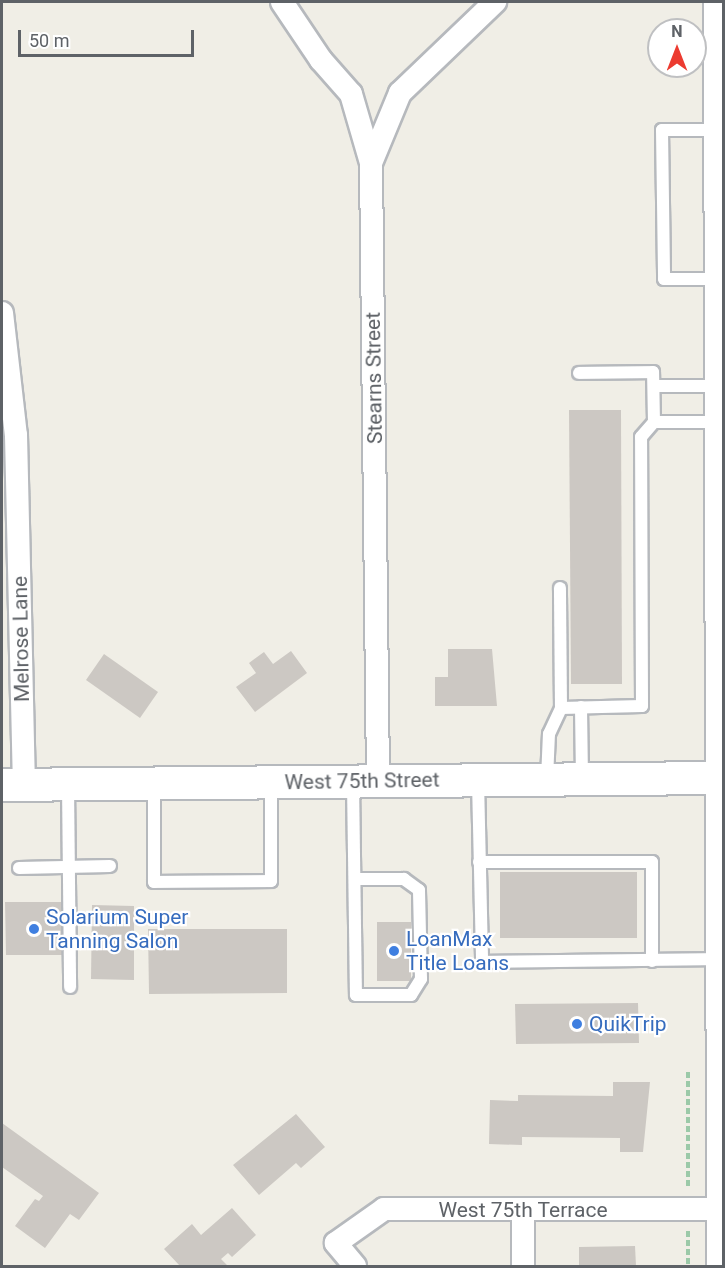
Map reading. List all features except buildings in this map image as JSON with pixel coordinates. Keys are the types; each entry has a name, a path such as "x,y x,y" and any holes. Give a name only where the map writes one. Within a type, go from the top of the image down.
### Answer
{"main road":[{"name":"West 75th Street","path":"13,785 720,778"}],"street":[{"name":"Stearns Street","path":"282,2 321,60 351,94 371,163 366,781"},
{"path":"371,163 400,93 495,2"},
{"path":"718,2 721,129 718,279 720,391 718,422 721,508 721,1266"},
{"name":"Melrose Lane","path":"2,313 16,435 13,785"},
{"name":"West 75th Terrace","path":"355,1266 336,1243 384,1209 523,1212 720,1209"},
{"path":"523,1212 523,1266"}],"lane":[{"path":"718,279 664,279 662,130 721,129"},
{"path":"561,708 642,706 642,437 654,422 653,372 579,373"},
{"path":"654,386 720,391"},
{"path":"654,422 718,422"},
{"path":"547,780 549,734 561,708 560,588"},
{"path":"581,707 582,779"},
{"path":"478,780 482,962 652,961 720,973"},
{"path":"356,879 404,879 419,890 421,980 411,995 356,995 356,879 366,781"},
{"path":"154,783 154,882 259,882 271,881 271,782"},
{"path":"68,784 70,987"},
{"path":"479,862 652,862 652,961"},
{"path":"19,868 110,866"}],"path":[{"path":"688,1072 688,1191"},
{"path":"688,1227 688,1266"}],"place":[{"name":"Solarium Super Tanning Salon","path":"34,929"},
{"name":"LoanMax Title Loans","path":"394,951"},
{"name":"QuikTrip","path":"577,1024"}]}
